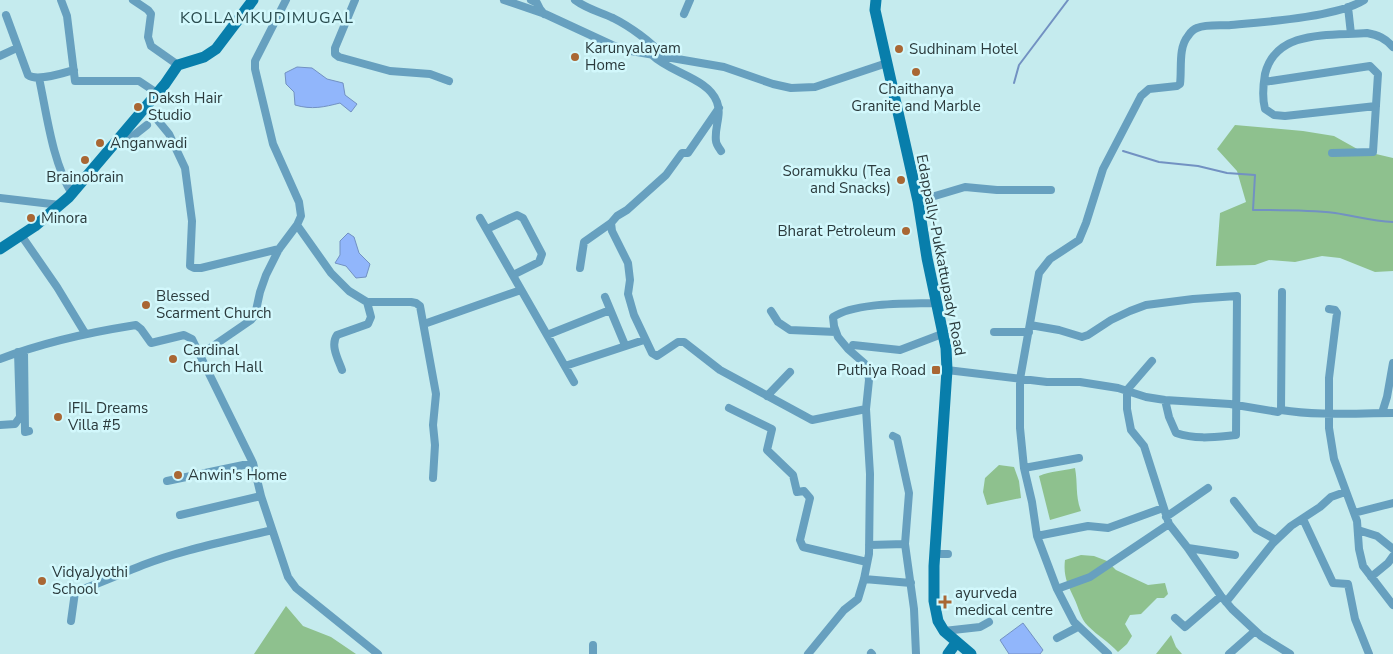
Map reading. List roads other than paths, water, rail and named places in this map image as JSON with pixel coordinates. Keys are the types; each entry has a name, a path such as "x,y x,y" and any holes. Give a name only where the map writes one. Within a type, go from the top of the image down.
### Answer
{"main road":[{"path":"0,249 22,235 72,194 157,94 178,65 204,57 216,49 252,0"},
{"name":"Edappally-Pukkattupady Road","path":"876,0 875,10 918,201 946,348 947,370 934,554 934,601 938,621 944,631 971,654"},
{"path":"948,654 956,643"}],"street":[{"path":"61,0 67,16 74,81 139,81 157,94"},
{"path":"133,0 151,14 148,42 178,65"},
{"path":"200,355 256,316 260,292 266,275 278,249 297,225 301,216 299,202 273,144 255,69 255,61 286,0"},
{"path":"355,0 335,48 335,54 338,57 390,71 430,74 449,81"},
{"path":"504,0 545,14 612,45 631,51 724,67 773,84 791,88 814,87 887,63"},
{"path":"531,0 537,3 545,14"},
{"path":"575,0 590,10 628,25 663,56"},
{"path":"684,14 690,0"},
{"path":"1108,654 1074,622 1057,589 1037,536 1024,468 1020,428 1020,379 1039,273 1050,259 1079,240 1103,169 1141,96 1149,90 1180,84 1183,46 1196,28 1320,14 1355,5 1364,0"},
{"path":"1348,7 1351,34"},
{"path":"6,15 28,76 39,78 74,70"},
{"path":"1376,106 1285,116 1274,114 1265,109 1263,101 1264,82 1268,64 1282,46 1299,38 1376,34 1385,38 1393,46"},
{"path":"0,56 17,48"},
{"path":"652,55 660,63 711,92 719,108 716,141 721,151"},
{"path":"1264,82 1370,66 1378,74 1373,152 1332,153"},
{"path":"39,78 59,167 64,181 72,194"},
{"path":"146,106 169,134 185,168 192,221 190,266 202,268 278,249"},
{"path":"580,268 584,242 627,210 666,175 682,153 688,153 719,108"},
{"path":"120,136 128,140 147,125"},
{"path":"918,201 965,187 997,190 1051,190"},
{"path":"0,198 60,205"},
{"path":"487,229 517,215 523,218 542,254 539,262 513,275"},
{"path":"480,218 574,382"},
{"path":"611,223 612,231 628,264 630,280 628,294 644,340 652,353 657,356 678,342 684,342 720,370 812,420 866,408"},
{"path":"297,225 339,282 367,302 416,303 420,306 436,394 433,425 435,445 433,478"},
{"path":"22,235 57,287 85,334"},
{"path":"424,324 521,290"},
{"path":"1281,410 1282,292"},
{"path":"994,332 1030,328 1059,330 1082,337 1111,320 1146,305 1237,296 1236,435 1206,438 1188,437 1176,433 1164,400"},
{"path":"605,297 625,345"},
{"path":"342,370 335,349 335,338 337,335 368,324 371,317 367,302"},
{"path":"808,654 844,610 858,599 864,579 870,545 870,474 866,408 868,371 864,363 848,349 836,332 833,317 840,313 879,306 936,303"},
{"path":"1329,309 1335,310 1337,314 1329,378 1329,428 1334,459 1354,513 1363,566 1393,605"},
{"path":"547,335 610,310"},
{"path":"771,311 778,322 790,330 836,332"},
{"path":"0,359 85,334 136,325 151,343 184,336 192,339 253,464 261,496 288,577 296,588 378,654"},
{"path":"853,345 900,350 942,334"},
{"path":"565,366 644,340"},
{"path":"21,352 22,418 25,432 29,431"},
{"path":"1152,362 1128,390 1127,409 1129,426 1144,446 1167,520 1223,599 1255,631 1290,654"},
{"path":"1382,413 1391,388 1393,363"},
{"path":"947,370 1047,382 1080,382 1128,390 1146,397 1164,400 1237,405 1278,412 1281,410 1329,414 1393,413"},
{"path":"767,396 790,372"},
{"path":"729,408 772,429 767,450 793,474 797,492 804,491 810,498 800,540 803,547 867,562"},
{"path":"0,425 15,424 22,418"},
{"path":"893,436 897,438 909,493 905,544 911,583 916,654"},
{"path":"1024,468 1079,458"},
{"path":"167,481 253,464"},
{"path":"1057,589 1090,577 1208,488"},
{"path":"1175,618 1186,627 1223,599 1291,526 1331,498 1345,492"},
{"path":"180,514 261,496"},
{"path":"1234,501 1256,529 1276,540"},
{"path":"1354,513 1393,503"},
{"path":"1037,536 1088,526 1108,528 1163,508"},
{"path":"1302,519 1333,584 1348,584 1355,619 1368,654"},
{"path":"71,621 75,592 107,581 143,565 272,530"},
{"path":"1358,530 1377,536 1393,549"},
{"path":"870,545 905,544"},
{"path":"1188,548 1235,555"},
{"path":"934,554 948,554"},
{"path":"1371,577 1388,563 1393,556"},
{"path":"864,579 911,583"},
{"path":"944,631 980,627 989,622"},
{"path":"1058,638 1078,627"},
{"path":"1229,654 1255,631"},
{"path":"593,644 593,654"}],"water":[{"path":"297,67 312,68 327,79 343,83 345,95 357,104 351,112 340,103 312,108 295,105 294,92 286,84 285,73"},
{"path":"348,233 354,237 359,253 370,264 366,277 356,278 346,266 335,263 340,255 340,241"},
{"path":"1023,623 1043,650 1040,654 1009,654 1000,640"}],"waterway":[{"path":"1014,83 1019,65 1068,0"},
{"path":"1123,151 1159,162 1198,166 1227,173 1255,175 1253,210 1325,212 1393,222"}],"place":[{"name":"Sudhinam Hotel","path":"899,49"},
{"name":"Karunyalayam Home","path":"575,57"},
{"name":"Chaithanya Granite and Marble","path":"916,72"},
{"name":"Daksh Hair Studio","path":"138,107"},
{"name":"Anganwadi","path":"100,143"},
{"name":"Brainobrain","path":"85,160"},
{"name":"Soramukku (Tea and Snacks)","path":"901,180"},
{"name":"Minora","path":"31,218"},
{"name":"Bharat Petroleum","path":"906,231"},
{"name":"Blessed Scarment Church","path":"146,305"},
{"name":"Cardinal Church Hall","path":"173,359"},
{"name":"Puthiya Road","path":"936,370"},
{"name":"IFIL Dreams Villa #5","path":"58,417"},
{"name":"Anwin's Home","path":"178,475"},
{"name":"VidyaJyothi School","path":"42,581"},
{"name":"ayurveda medical centre","path":"945,602"}],"district":[{"name":"KOLLAMKUDIMUGAL","path":"267,17"}]}
